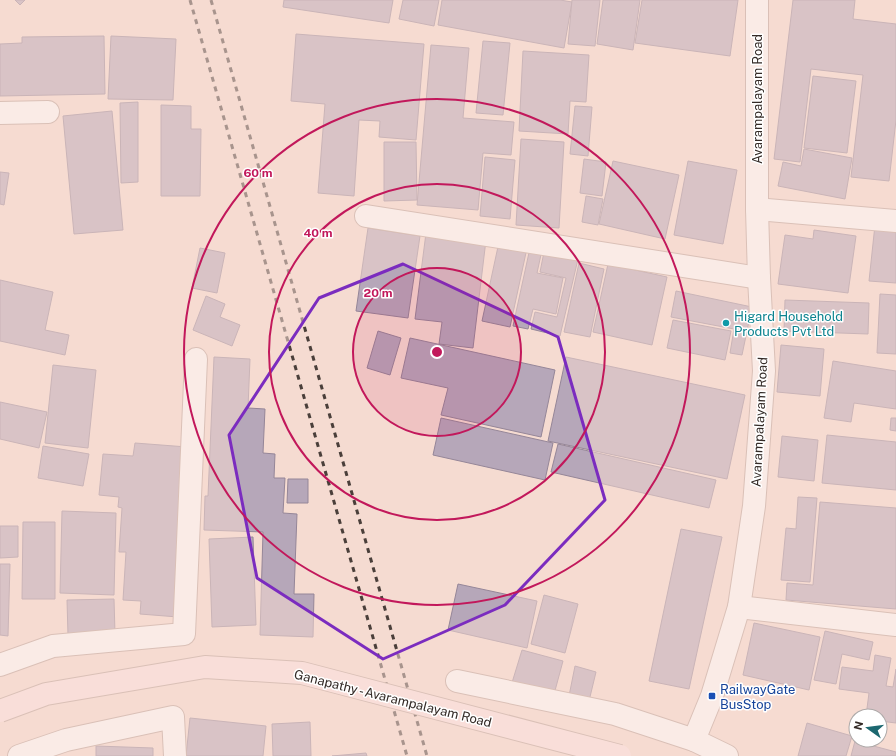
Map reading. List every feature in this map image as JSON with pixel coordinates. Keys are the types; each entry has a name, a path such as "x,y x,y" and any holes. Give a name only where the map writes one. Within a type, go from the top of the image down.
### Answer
{"main road":[{"name":"Ganapathy - Avarampalayam Road","path":"0,711 46,694 205,668 302,673 620,756"}],"street":[{"name":"Avarampalayam Road","path":"694,740 712,696 739,607 754,506 764,371 757,209 757,0"},
{"path":"0,113 48,112"},
{"path":"757,209 896,221"},
{"path":"366,216 759,278"},
{"path":"0,665 53,646 184,634 196,359"},
{"path":"739,607 896,625"},
{"path":"456,681 615,714 694,740 727,756"},
{"path":"19,756 66,740 173,716 175,756"}],"highlighted area":[{"path":"403,264 558,337 605,500 505,605 383,659 257,578 229,435 319,298"}],"building":[{"path":"15,0 25,0 20,5"},
{"path":"284,0 393,0 389,23 283,7"},
{"path":"403,0 439,0 434,26 399,19"},
{"path":"442,0 560,0 572,2 564,48 438,25"},
{"path":"572,0 600,0 595,46 568,44"},
{"path":"603,0 640,0 633,50 597,44"},
{"path":"642,0 738,0 730,56 635,43"},
{"path":"793,0 855,0 853,19 896,24 896,120 889,181 851,177 863,75 811,69 800,162 774,159"},
{"path":"296,34 424,44 416,140 379,137 380,121 359,120 354,196 318,193 325,104 291,101"},
{"path":"104,36 105,94 0,96 0,44 22,43 22,37"},
{"path":"111,36 176,39 173,100 108,99"},
{"path":"483,41 510,43 503,115 476,113"},
{"path":"431,45 469,48 463,118 514,122 511,155 483,153 478,210 417,205"},
{"path":"523,51 589,55 586,102 570,101 568,134 519,131"},
{"path":"813,76 856,81 847,153 804,148"},
{"path":"138,102 138,182 121,183 120,103"},
{"path":"161,105 191,106 191,129 201,129 200,196 161,196"},
{"path":"575,106 592,107 588,156 570,154"},
{"path":"112,111 123,230 74,234 63,116"},
{"path":"521,139 564,142 559,228 516,225"},
{"path":"384,142 416,142 417,200 384,201"},
{"path":"804,149 852,158 845,199 778,186 783,162 801,166"},
{"path":"485,157 515,160 510,219 480,216"},
{"path":"584,159 606,162 602,196 580,193"},
{"path":"613,161 679,175 665,239 599,224"},
{"path":"688,161 737,170 723,244 674,235"},
{"path":"0,172 9,173 4,205 0,204"},
{"path":"586,196 603,199 598,225 582,222"},
{"path":"875,225 896,227 896,283 869,281"},
{"path":"368,228 420,236 408,318 356,311"},
{"path":"814,230 856,236 848,293 778,284 785,235 813,239"},
{"path":"426,233 486,240 473,348 439,344 442,322 415,319"},
{"path":"499,242 527,248 510,327 482,321"},
{"path":"200,248 225,253 217,293 192,288"},
{"path":"530,248 542,250 537,273 563,278 556,314 533,309 528,329 513,326"},
{"path":"544,252 578,259 560,336 531,329 535,312 557,317 566,278 540,272"},
{"path":"579,263 604,269 590,337 564,332"},
{"path":"608,264 667,277 652,345 593,332"},
{"path":"0,280 53,292 45,330 69,335 65,355 0,341"},
{"name":"Higard Household Products Pvt Ltd","path":"676,291 752,307 742,355 730,353 734,329 671,317"},
{"path":"880,294 896,295 896,354 877,353"},
{"path":"206,296 225,304 220,317 240,325 232,346 193,330"},
{"path":"785,300 869,303 868,334 784,331"},
{"path":"673,320 731,331 725,360 667,348"},
{"path":"378,331 401,338 390,375 367,368"},
{"path":"410,338 555,370 541,437 441,415 448,388 401,378"},
{"path":"781,345 824,349 820,396 777,392"},
{"path":"214,357 250,359 248,408 265,409 263,453 275,454 274,478 285,478 283,513 297,514 294,594 314,594 313,637 260,635 263,532 204,530 205,496 208,496"},
{"path":"566,357 745,395 727,479 548,441"},
{"path":"833,361 896,371 896,409 854,403 851,422 824,418"},
{"path":"53,365 96,370 88,448 45,443"},
{"path":"0,402 47,412 39,448 0,439"},
{"path":"441,418 553,443 545,480 433,455"},
{"path":"891,418 896,418 896,431 890,430"},
{"path":"827,435 896,442 896,490 822,483"},
{"path":"782,436 818,440 814,481 778,477"},
{"path":"135,443 187,447 178,617 140,614 141,601 123,600 126,552 119,552 122,508 118,507 119,497 99,495 103,454 133,456"},
{"path":"558,444 716,480 709,508 551,472"},
{"path":"43,446 89,454 83,486 38,478"},
{"path":"288,479 308,479 308,503 287,503"},
{"path":"798,497 817,498 810,582 781,580 786,528 796,529"},
{"path":"820,502 896,508 896,609 786,600 787,583 813,585"},
{"path":"62,511 116,513 114,595 60,593"},
{"path":"23,522 55,522 55,599 22,599"},
{"path":"0,526 18,526 18,557 0,558"},
{"path":"681,529 722,537 689,689 649,681"},
{"path":"253,537 256,625 212,627 209,539"},
{"path":"0,564 10,564 8,636 0,635"},
{"path":"458,584 537,601 527,648 448,630"},
{"path":"544,595 578,604 565,653 531,644"},
{"path":"114,599 115,634 68,635 67,600"},
{"path":"754,623 820,637 809,690 743,675"},
{"path":"825,631 873,642 869,660 842,654 836,684 814,680"},
{"path":"522,650 563,661 553,698 511,686"},
{"path":"875,655 891,658 886,686 893,687 896,669 896,723 888,722 888,708 867,708 869,693 839,689 842,667 873,671"},
{"path":"575,666 596,672 589,701 569,696"},
{"path":"190,718 266,726 263,756 186,756"},
{"path":"310,722 311,756 273,756 272,724"},
{"path":"807,723 848,735 848,748 846,756 798,756"},
{"path":"96,746 153,748 153,756 96,756"},
{"path":"853,748 881,748 896,752 896,756 851,756"},
{"path":"366,753 367,756 332,756"}],"railway":[{"path":"190,0 407,756"},
{"path":"211,0 427,756"}],"place":[{"name":"Higard Household Products Pvt Ltd","path":"726,323"},
{"name":"RailwayGate BusStop","path":"712,696"}]}
